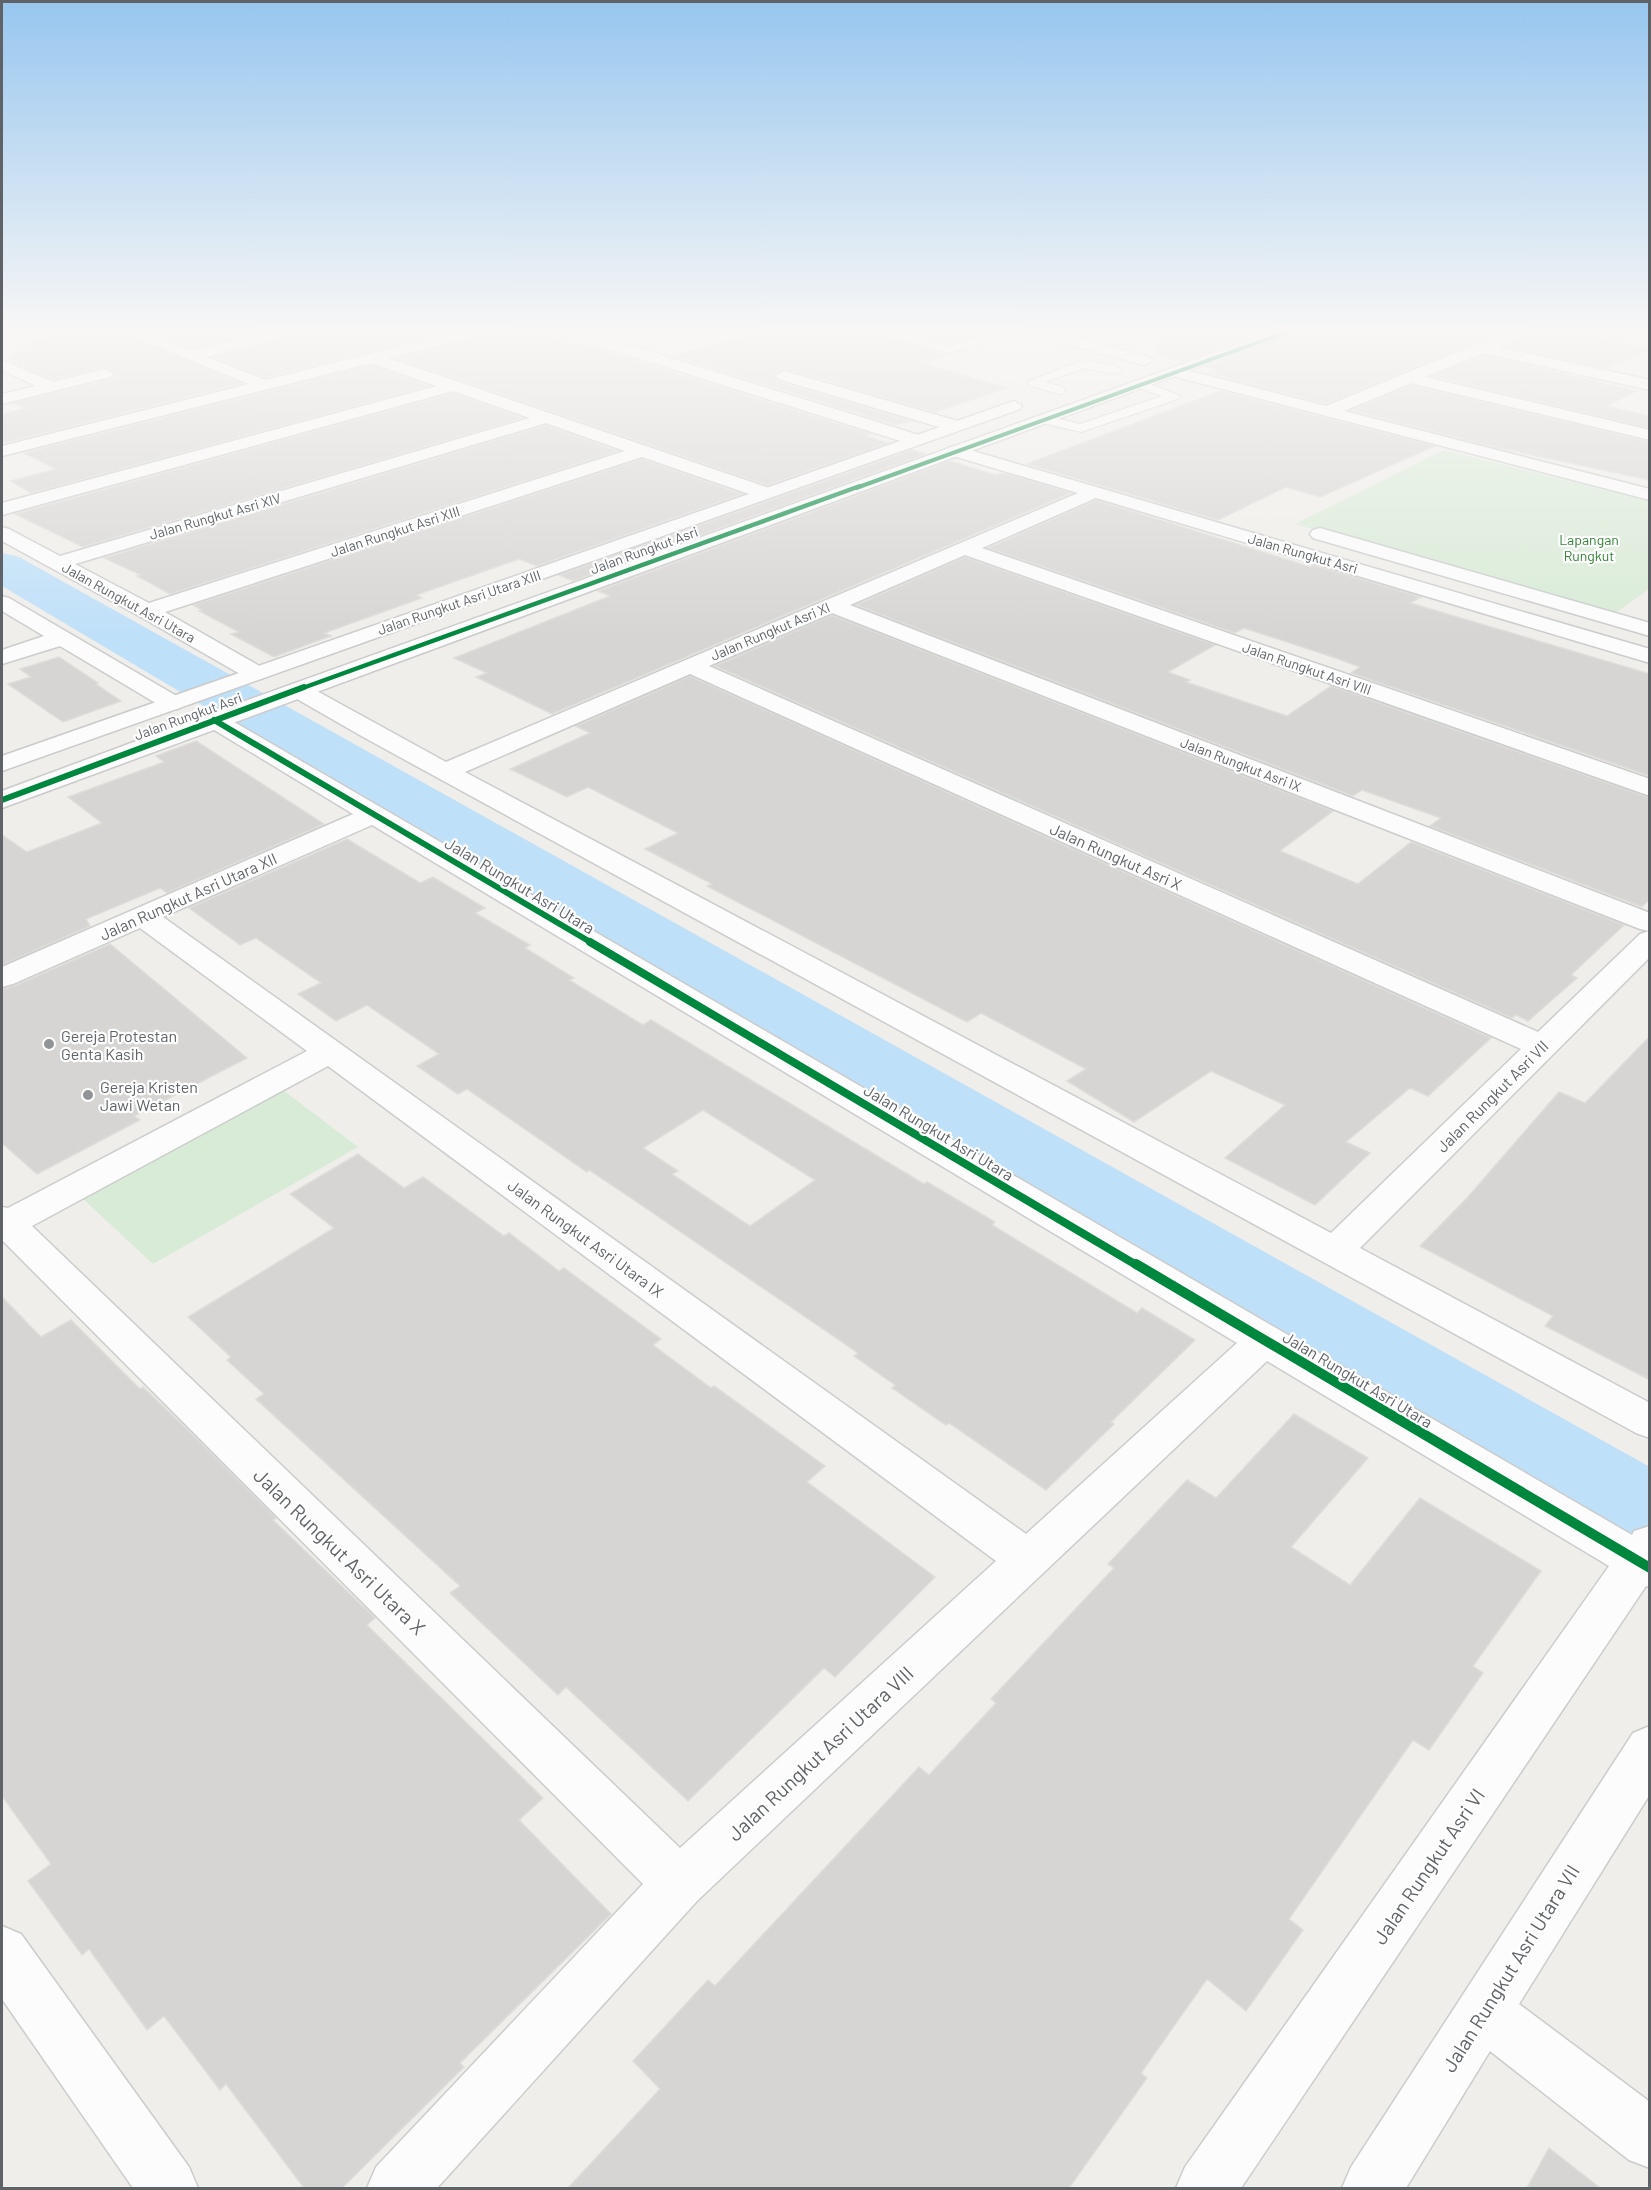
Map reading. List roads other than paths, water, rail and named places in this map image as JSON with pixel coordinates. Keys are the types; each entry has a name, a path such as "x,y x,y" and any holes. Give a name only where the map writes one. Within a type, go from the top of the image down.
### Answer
{"street":[{"path":"2,451 85,430"},
{"path":"2,509 292,430"},
{"name":"Jalan Rungkut Asri XIV","path":"57,563 506,430"},
{"path":"582,430 765,494"},
{"path":"885,430 916,440"},
{"name":"Jalan Rungkut Asri Utara XIII","path":"2,764 943,430"},
{"name":"Jalan Rungkut Asri","path":"2,800 219,718 1012,430"},
{"path":"1398,430 1650,495"},
{"path":"1630,430 1650,435"},
{"path":"990,438 1024,448"},
{"name":"Jalan Rungkut Asri XIII","path":"147,611 642,451"},
{"name":"Jalan Rungkut Asri","path":"956,451 1650,656"},
{"name":"Jalan Rungkut Asri XI","path":"446,771 1095,492"},
{"name":"Jalan Rungkut Asri","path":"1297,528 1650,630"},
{"name":"Jalan Rungkut Asri Utara","path":"2,533 147,611 248,676"},
{"path":"638,538 675,553"},
{"name":"Jalan Rungkut Asri VIII","path":"964,548 1650,788"},
{"path":"1486,607 1514,591"},
{"path":"2,602 61,638 178,701"},
{"name":"Jalan Rungkut Asri IX","path":"832,605 1650,923"},
{"path":"2,657 61,638"},
{"name":"Jalan Rungkut Asri X","path":"690,666 1542,1046"},
{"path":"289,693 446,771 1650,1422"},
{"name":"Jalan Rungkut Asri Utara","path":"219,718 374,814 1265,1340 1646,1558"},
{"name":"Jalan Rungkut Asri Utara XII","path":"2,978 374,814"},
{"name":"Jalan Rungkut Asri Utara IX","path":"143,916 1028,1560"},
{"name":"Jalan Rungkut Asri VII","path":"1335,1251 1650,940"},
{"path":"4,1221 330,1052"},
{"name":"Jalan Rungkut Asri Utara X","path":"4,1221 679,1883"},
{"name":"Jalan Rungkut Asri Utara VIII","path":"397,2188 679,1883 1265,1340"},
{"name":"Jalan Rungkut Asri VI","path":"1206,2188 1646,1558"},
{"name":"Jalan Rungkut Asri Utara VII","path":"1372,2188 1650,1749"},
{"path":"2,1953 168,2188"},
{"path":"1483,2011 1650,2139"}],"waterway":[{"path":"2,567 1650,1516"}],"place":[{"name":"Gereja Protestan Genta Kasih","path":"49,1044"},
{"name":"Gereja Kristen Jawi Wetan","path":"88,1095"}],"park label":[{"name":"Lapangan Rungkut","path":"1589,548"}]}
